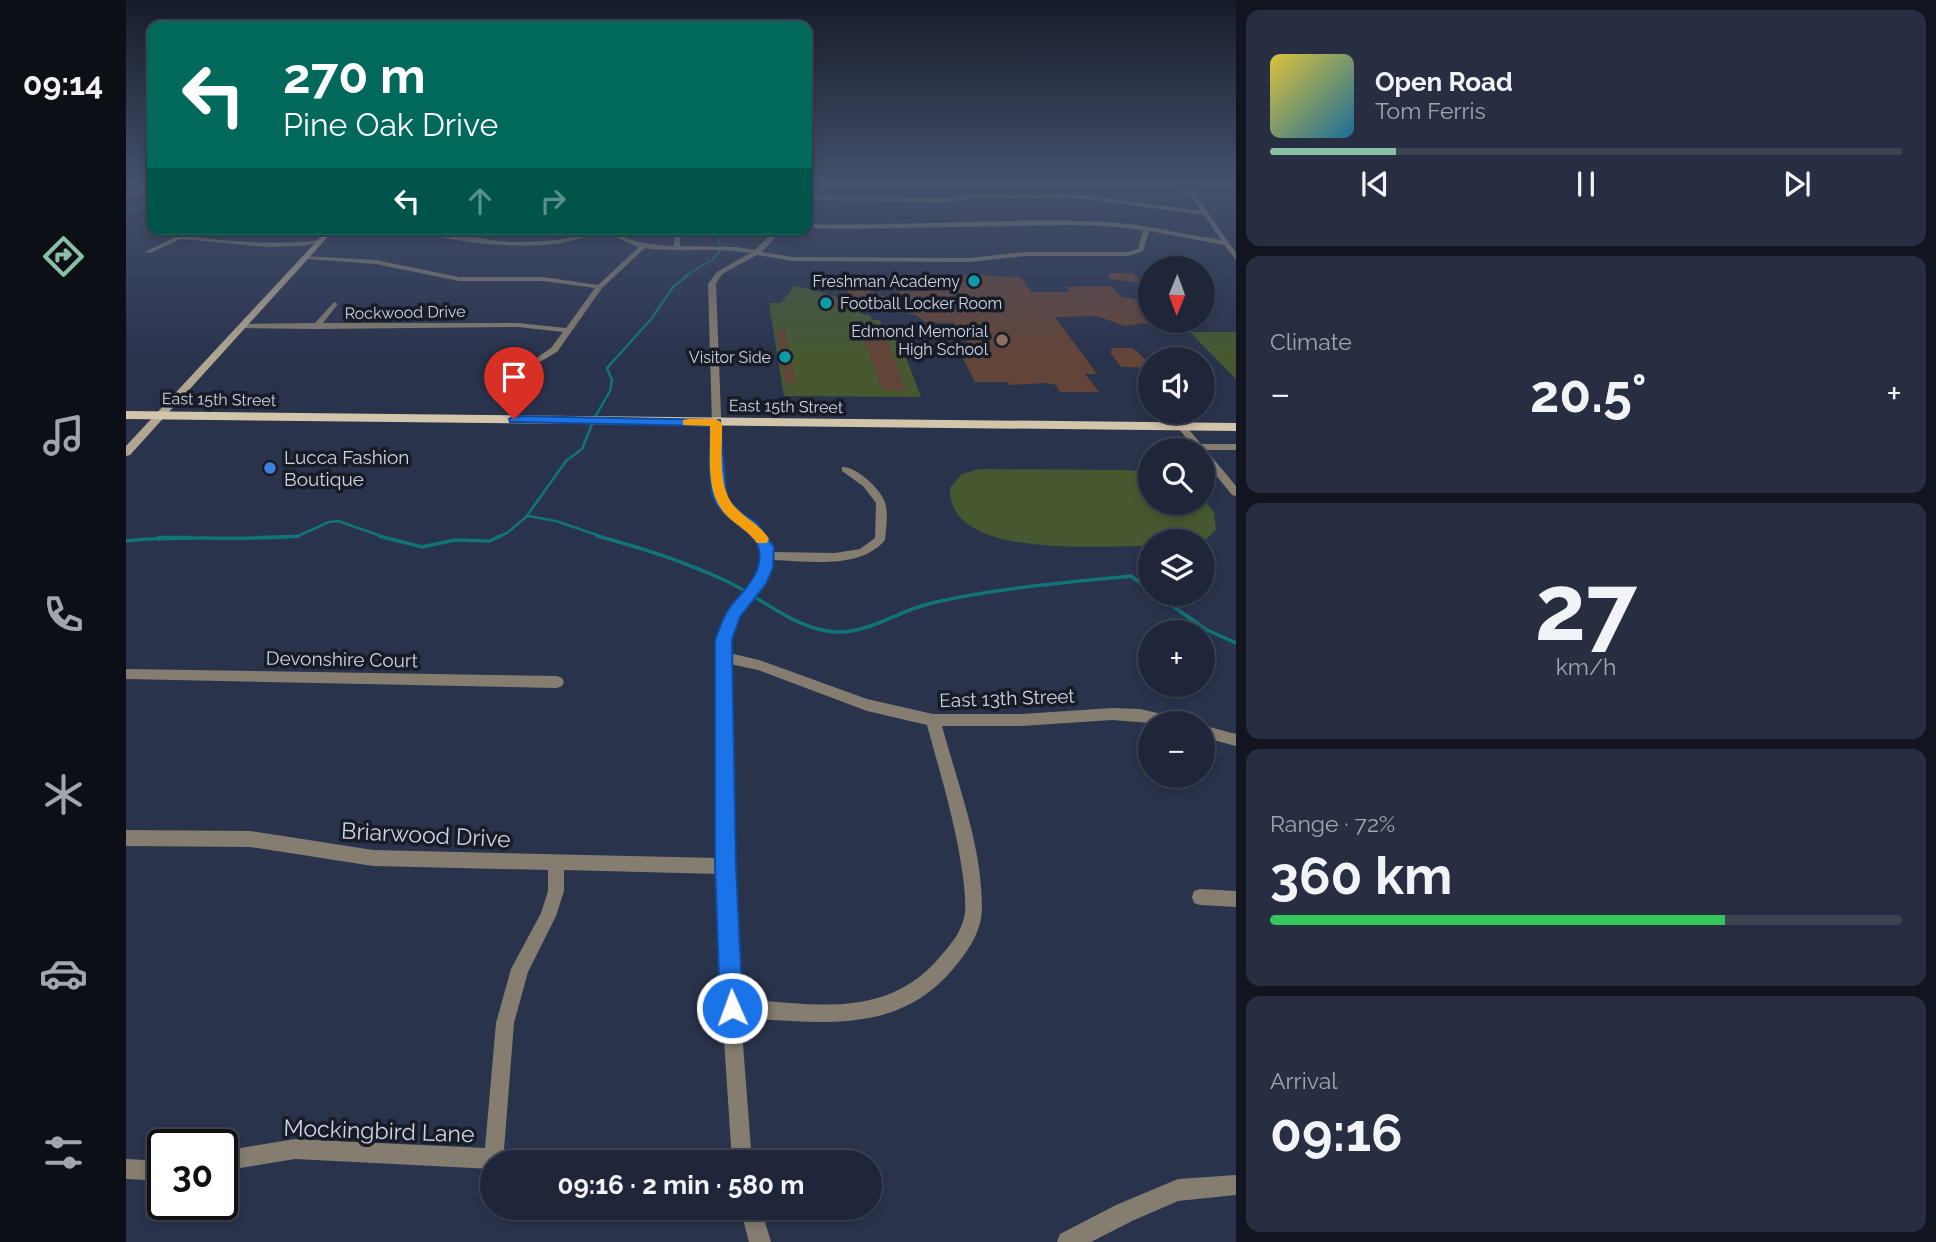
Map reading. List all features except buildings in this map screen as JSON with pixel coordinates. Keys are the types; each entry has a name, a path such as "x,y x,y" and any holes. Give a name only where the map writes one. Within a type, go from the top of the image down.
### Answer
{"main road":[{"name":"East 15th Street","path":"126,415 1236,428"}],"street":[{"path":"148,252 171,242"},
{"path":"230,242 300,245 320,242"},
{"path":"126,453 320,242"},
{"path":"475,242 513,245 555,242"},
{"path":"635,242 644,246 737,249 793,259 969,260 1025,254 1124,254 1140,250 1142,242"},
{"path":"677,242 677,248"},
{"path":"741,1150 726,866 723,657 727,628 733,615 758,584 768,556 767,547 761,537 721,500 718,488 712,281 719,273 770,242"},
{"path":"1220,242 1226,243 1236,258"},
{"path":"538,361 554,350 600,287 644,246"},
{"path":"307,257 360,259 459,279 550,280 600,287"},
{"path":"316,327 334,304"},
{"name":"Rockwood Drive","path":"243,326 518,325 568,330"},
{"path":"1182,427 1192,438"},
{"path":"1215,448 1236,447"},
{"path":"1215,467 1236,493"},
{"path":"768,556 835,557 863,553 880,540 881,503 867,484 845,469"},
{"name":"East 13th Street","path":"723,657 759,665 867,705 933,720 1022,720 1138,715"},
{"name":"Devonshire Court","path":"126,674 557,682"},
{"path":"732,1008 863,1011 910,998 936,977 954,954 971,927 973,892 970,860 933,720"},
{"path":"1215,735 1235,742"},
{"name":"Briarwood Drive","path":"126,838 250,839 373,858 726,866"},
{"path":"495,1150 505,1023 520,969 548,916 556,891 556,864"},
{"path":"1200,897 1236,899"},
{"name":"Mockingbird Lane","path":"238,1158 295,1149 480,1158"},
{"path":"126,1169 147,1170"},
{"path":"1068,1242 1124,1213 1178,1190 1236,1185"},
{"path":"754,1220 760,1242"}],"green space":[{"path":"794,286 844,300 856,311 870,315 872,320 880,320 883,329 895,329 921,397 784,396 769,303 781,303"},
{"path":"1236,332 1236,379 1215,358 1215,347 1205,347 1191,333"},
{"path":"980,469 1138,471 1138,515 1214,515 1216,530 1138,529 1138,546 1065,546 1031,544 999,538 973,528 956,511 950,488 962,474"}],"waterway":[{"path":"719,242 720,247"},
{"path":"685,276 712,260 721,250"},
{"path":"497,537 507,533 526,517 566,461 582,449 595,417 610,391 612,380 607,368 652,318 673,287 688,275"},
{"path":"528,516 556,521 603,537"},
{"path":"258,537 298,536 329,522 338,521 384,537"},
{"path":"126,541 299,536"},
{"path":"379,536 422,547 455,540 489,541 501,536"},
{"path":"597,536 692,566 736,586 791,619 821,630 836,632 861,629 920,606 956,598 1131,576 1138,581"},
{"path":"158,537 191,537"},
{"path":"1173,606 1207,630 1236,643"}],"slow traffic":[{"path":"688,422 716,423 718,488 721,500 734,514 752,526 762,539"}],"place":[{"name":"Freshman Academy","path":"974,281"},
{"name":"Football Locker Room","path":"826,303"},
{"name":"Edmond Memorial High School","path":"1002,340"},
{"name":"Visitor Side","path":"785,357"},
{"name":"Lucca Fashion Boutique","path":"270,468"}],"route":[{"path":"514,419 716,423 718,488 721,500 734,514 752,526 767,547 768,556 758,584 733,615 724,640 722,681 726,866 732,1008"}]}
